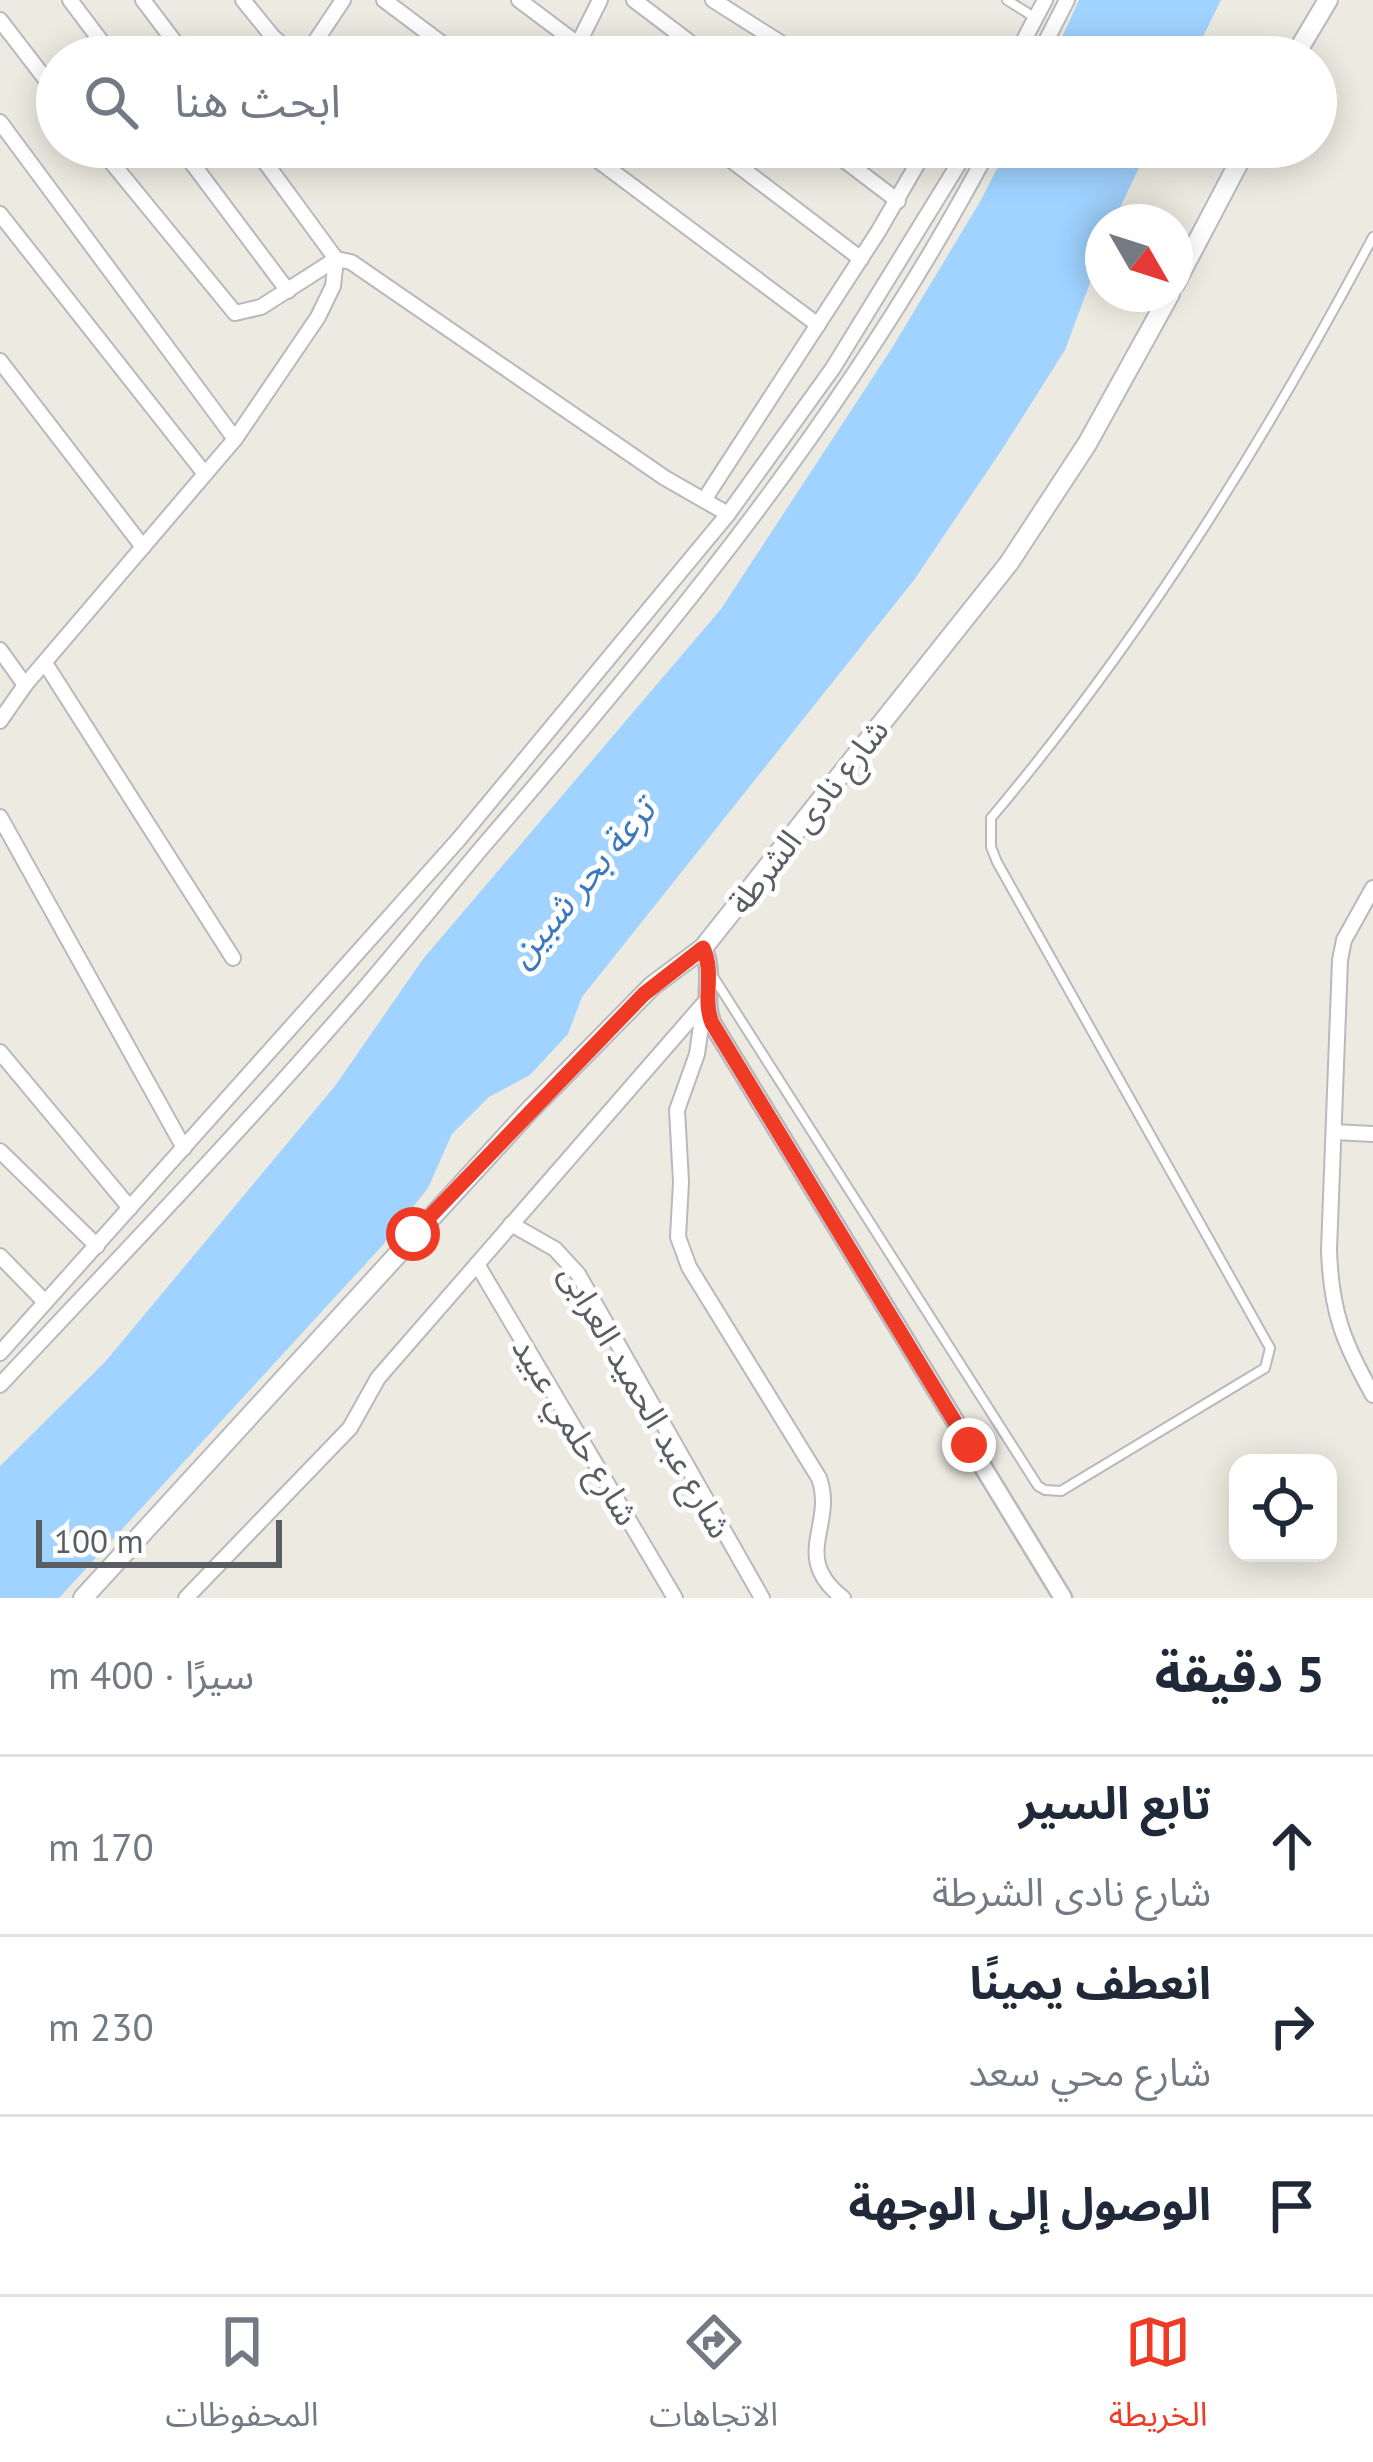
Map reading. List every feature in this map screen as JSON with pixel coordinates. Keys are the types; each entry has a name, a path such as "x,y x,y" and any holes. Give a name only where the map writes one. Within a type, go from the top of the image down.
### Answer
{"main road":[{"path":"1307,36 1328,0"},
{"path":"1193,249 1235,168"},
{"name":"شارع نادى الشرطة","path":"83,1598 529,1111 652,986 703,948 1009,563 1087,444 1160,312"}],"street":[{"path":"70,0 97,36"},
{"path":"143,0 171,36"},
{"path":"243,0 272,36"},
{"path":"316,36 343,0"},
{"path":"384,0 432,36"},
{"path":"519,0 567,36"},
{"path":"582,36 600,0"},
{"path":"634,0 681,36"},
{"path":"713,0 770,36"},
{"path":"1026,36 1045,0"},
{"path":"1049,36 1067,0"},
{"path":"0,20 36,67"},
{"path":"0,122 235,439"},
{"path":"116,168 235,313 261,307 336,259"},
{"path":"196,168 288,291"},
{"path":"269,168 336,259 363,268 649,467 728,514"},
{"path":"608,168 818,325"},
{"path":"742,168 861,259"},
{"path":"855,168 898,201"},
{"path":"704,500 916,168"},
{"path":"0,1353 459,839 728,514 833,368 952,168"},
{"path":"0,1385 355,999 591,722 744,533 853,379 927,263 979,168"},
{"path":"0,214 205,474"},
{"path":"0,721 25,685 235,439 318,317 333,286 336,259"},
{"path":"0,361 143,547"},
{"path":"0,650 25,685"},
{"path":"45,663 232,958"},
{"path":"0,817 184,1148"},
{"path":"1373,888 1341,950 1330,1289 1338,1327 1373,1395"},
{"path":"703,948 710,972 706,1001 697,1054 676,1110 681,1182 678,1237 689,1267 819,1478 824,1499 814,1546 816,1560 828,1585 843,1598"},
{"path":"186,1598 356,1421 378,1378 706,1001"},
{"path":"706,1001 712,1023 1063,1598"},
{"path":"0,1052 130,1208"},
{"path":"1334,1132 1373,1134"},
{"path":"0,1151 97,1246"},
{"name":"شارع عبد الحميد العرابى","path":"511,1224 555,1249 578,1274 762,1598"},
{"path":"0,1256 45,1302"},
{"name":"شارع حلمي عبيد","path":"477,1264 675,1598"}],"lane":[{"path":"1007,0 1036,18"},
{"path":"710,972 1038,1486 1061,1491 1265,1368 1270,1348 997,862 989,831 991,818 1103,676 1195,542 1318,342 1373,237"}],"water":[{"path":"1079,0 1221,0 1203,36 1063,36"},
{"name":"ترعة بحر شبين","path":"997,168 1139,168 1122,204 1085,204 1085,296 1065,350 1003,448 914,580 582,997 568,1034 530,1075 489,1097 452,1134 428,1188 382,1246 59,1598 0,1598 0,1466 105,1362 335,1086 423,959 721,609 892,348"}],"route":[{"path":"413,1234 644,994 703,948 710,966 706,1001 712,1023 969,1445"}]}
